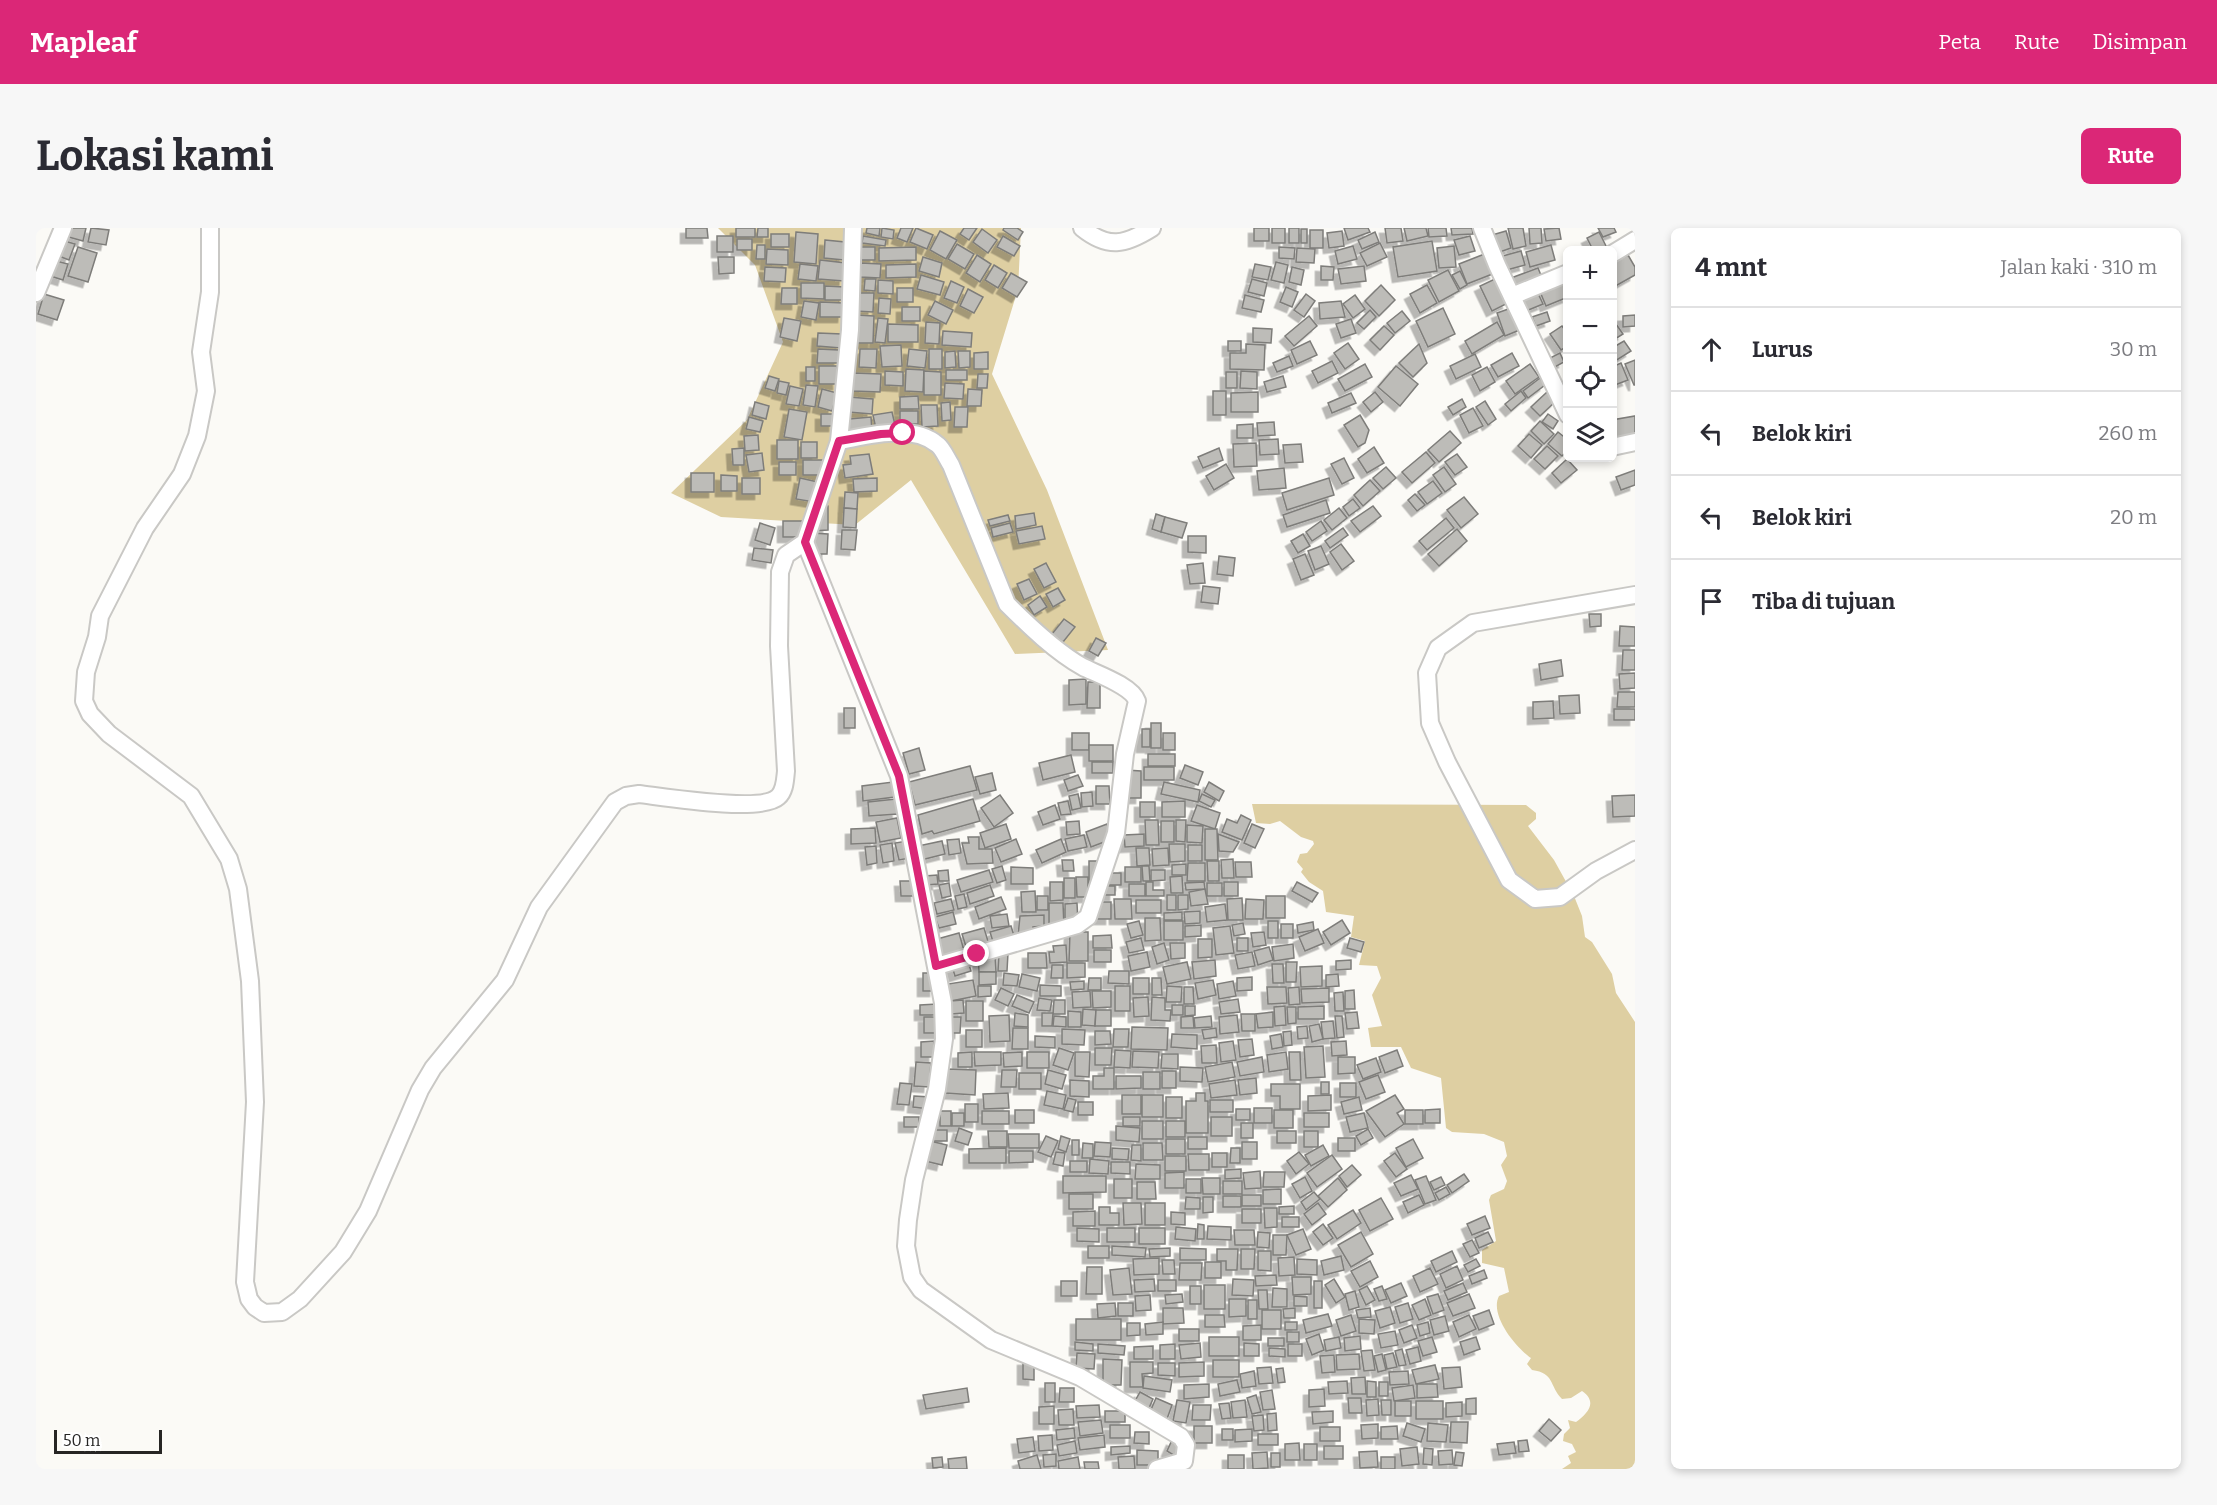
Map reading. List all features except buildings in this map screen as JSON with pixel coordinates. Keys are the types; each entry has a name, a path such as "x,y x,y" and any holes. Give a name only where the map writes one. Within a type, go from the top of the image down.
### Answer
{"street":[{"path":"36,293 63,228"},
{"path":"210,228 210,292 201,352 206,391 197,436 182,474 145,528 100,616 97,637 86,672 84,701 90,714 109,734 191,796 229,859 238,889 250,981 255,1102 246,1282 249,1299 264,1313 282,1312 300,1299 343,1252 368,1211 420,1090 433,1068 505,980 539,907 615,802 626,796 639,794 739,804 768,802 777,799 783,792 786,771 779,646 780,572 786,555 805,542 839,441 850,330 853,228"},
{"path":"1082,228 1098,240 1117,243 1135,238 1152,228"},
{"path":"1482,228 1565,408"},
{"path":"1617,251 1635,240"},
{"path":"1512,296 1563,275"},
{"path":"839,441 903,433 938,445 951,465 1007,604 1022,619 1080,665 1131,691 1137,700 1125,754 1116,833 1088,917 1077,925 936,966"},
{"path":"1617,446 1635,442"},
{"path":"805,542 899,776 943,1003 944,1039 936,1089 914,1180 908,1220 906,1246 912,1277 921,1290 991,1340 1080,1377 1181,1437 1186,1445 1184,1461 1157,1469"},
{"path":"1635,595 1473,623 1438,648 1427,672 1430,723 1447,762 1509,880 1535,899 1560,897 1596,871 1635,850"}],"shaded area":[{"path":"718,228 1021,228 1018,289 992,374 1047,490 1108,650 1015,654 911,480 855,525 721,517 671,493 747,420 783,342 755,265"},
{"path":"1252,804 1526,805 1536,813 1536,819 1528,826 1554,860 1574,896 1582,916 1585,937 1592,942 1612,974 1616,993 1635,1022 1635,1469 1562,1469 1571,1463 1568,1456 1576,1452 1572,1444 1563,1441 1564,1434 1570,1428 1568,1420 1576,1422 1584,1415 1590,1407 1590,1399 1582,1391 1571,1398 1562,1399 1545,1374 1532,1370 1527,1364 1531,1358 1512,1339 1498,1312 1499,1296 1509,1292 1504,1268 1482,1263 1482,1250 1496,1241 1489,1200 1491,1195 1504,1189 1507,1181 1501,1165 1507,1156 1504,1142 1484,1134 1452,1132 1446,1128 1441,1078 1411,1068 1401,1047 1371,1047 1368,1028 1382,1026 1372,995 1381,978 1377,966 1359,965 1365,941 1351,937 1354,916 1326,912 1323,891 1309,882 1301,872 1303,869 1297,862 1300,854 1307,853 1314,844 1313,841 1301,837 1280,821 1270,824 1256,823"}],"route":[{"path":"903,433 839,441 805,542 899,776 936,966 977,954"}]}
